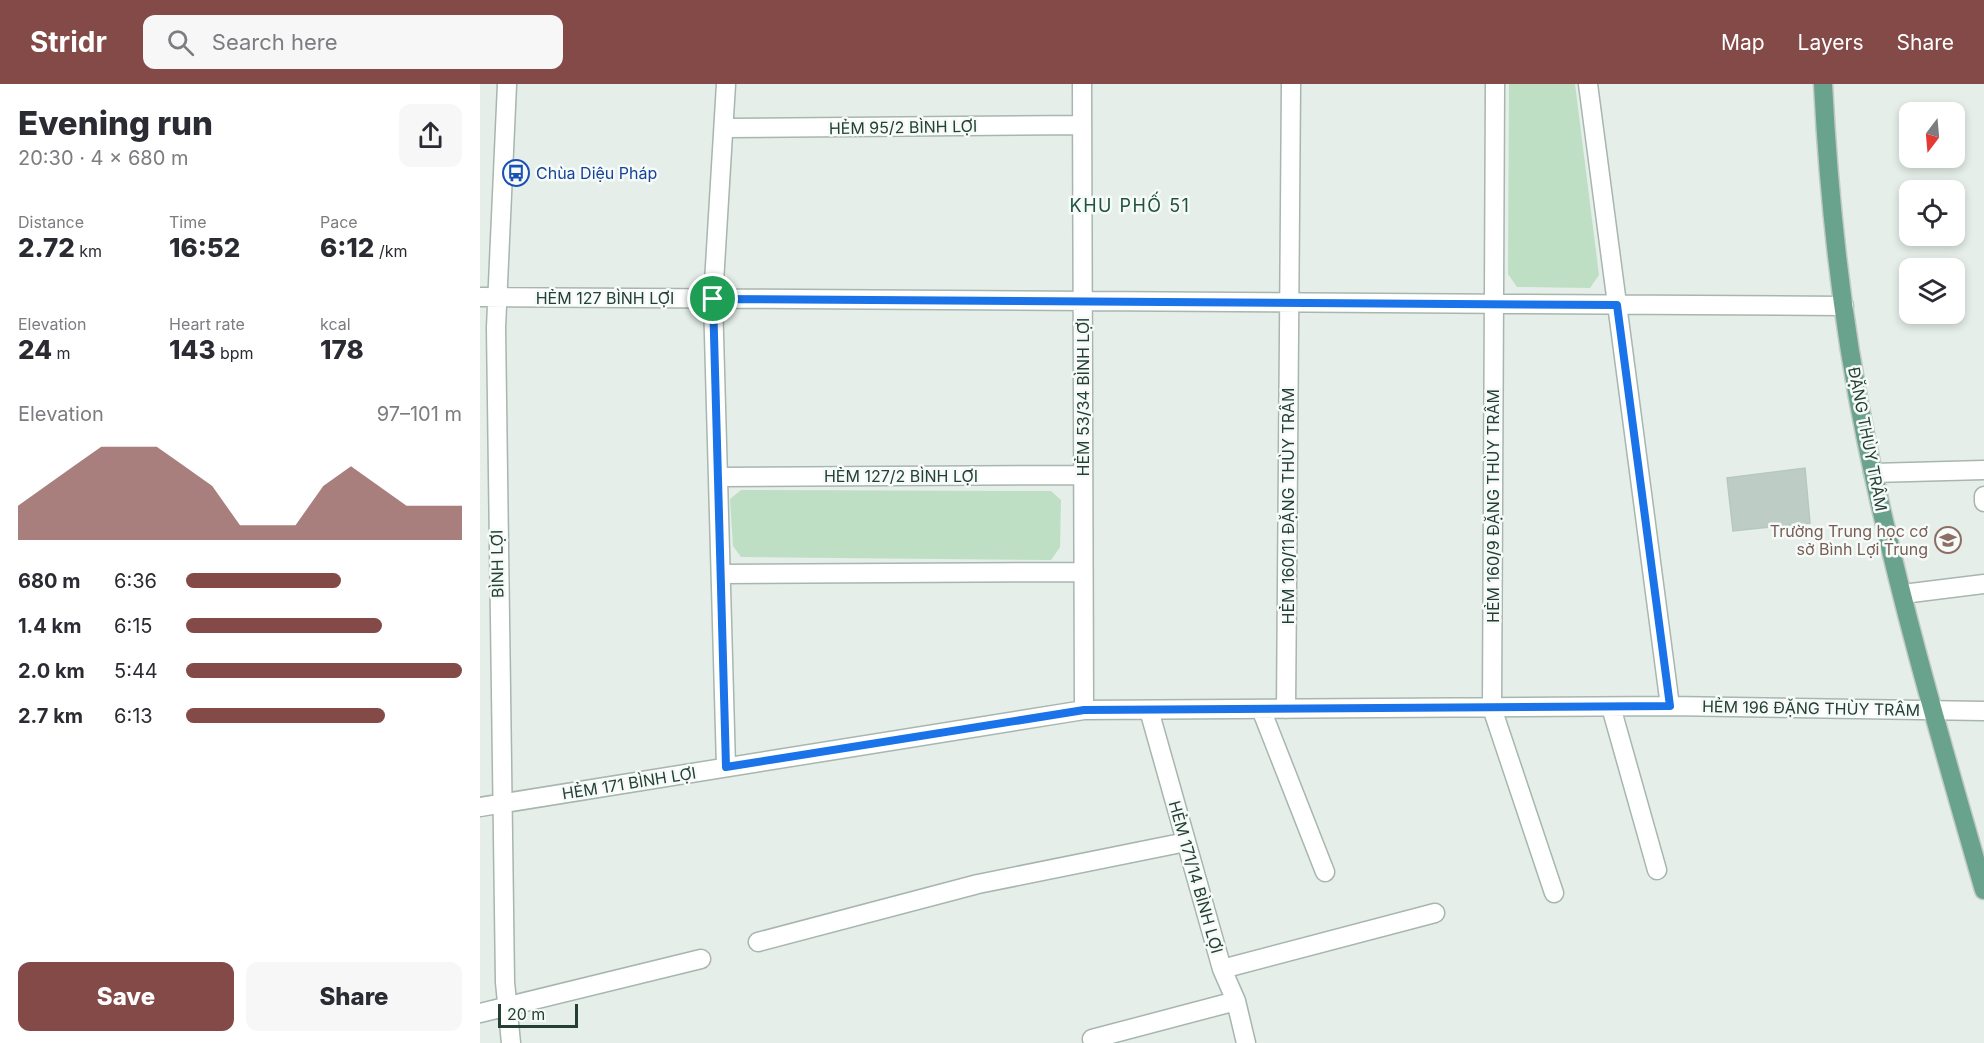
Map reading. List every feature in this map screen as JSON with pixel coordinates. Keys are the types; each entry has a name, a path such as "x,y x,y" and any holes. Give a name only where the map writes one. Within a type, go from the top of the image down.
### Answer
{"main road":[{"name":"ĐẶNG THÙY TRÂM","path":"1823,84 1825,133 1844,306 1873,472 1932,710 1984,890"}],"street":[{"name":"BÌNH LỢI","path":"507,84 488,297 488,459 506,1007 511,1043"},
{"path":"726,84 713,299 726,767"},
{"name":"HẺM 53/34 BÌNH LỢI","path":"1082,84 1084,710"},
{"name":"HẺM 160/11 ĐẶNG THÙY TRÂM","path":"1286,709 1291,84"},
{"name":"HẺM 160/9 ĐẶNG THÙY TRÂM","path":"1495,84 1492,708 1554,893"},
{"path":"1588,84 1670,706"},
{"name":"HẺM 95/2 BÌNH LỢI","path":"724,128 1082,125"},
{"name":"HẺM 127 BÌNH LỢI","path":"488,297 1844,306"},
{"path":"1873,472 1984,470"},
{"name":"HẺM 127/2 BÌNH LỢI","path":"718,477 1083,475"},
{"path":"1984,496 1984,502"},
{"path":"721,574 1083,572"},
{"path":"1903,594 1984,584"},
{"name":"HẺM 196 ĐẶNG THÙY TRÂM","path":"1149,710 1670,706 1984,711"},
{"path":"1611,707 1657,870"},
{"path":"1261,709 1325,872"},
{"name":"HẺM 171 BÌNH LỢI","path":"480,807 1084,710 1149,710"},
{"name":"HẺM 171/14 BÌNH LỢI","path":"1149,710 1222,969 1236,1001 1246,1043"},
{"path":"758,942 978,884 1186,842"},
{"path":"1222,969 1435,913"},
{"path":"480,1012 701,959"},
{"path":"1092,1039 1236,1001"}],"green space":[{"path":"1509,84 1575,84 1599,275 1590,288 1517,287 1508,274"},
{"path":"741,490 1051,491 1061,500 1060,547 1051,560 741,557 733,546 730,499"}],"building":[{"path":"1805,468 1810,523 1733,531 1727,478"}],"place":[{"name":"Chùa Diệu Pháp","path":"516,173"},
{"name":"Trường Trung học cơ sở Bình Lợi Trung","path":"1948,540"}],"district":[{"name":"KHU PHỐ 51","path":"1130,206"}],"route":[{"path":"713,299 1617,305 1670,706 1084,710 726,767 713,299"}]}
